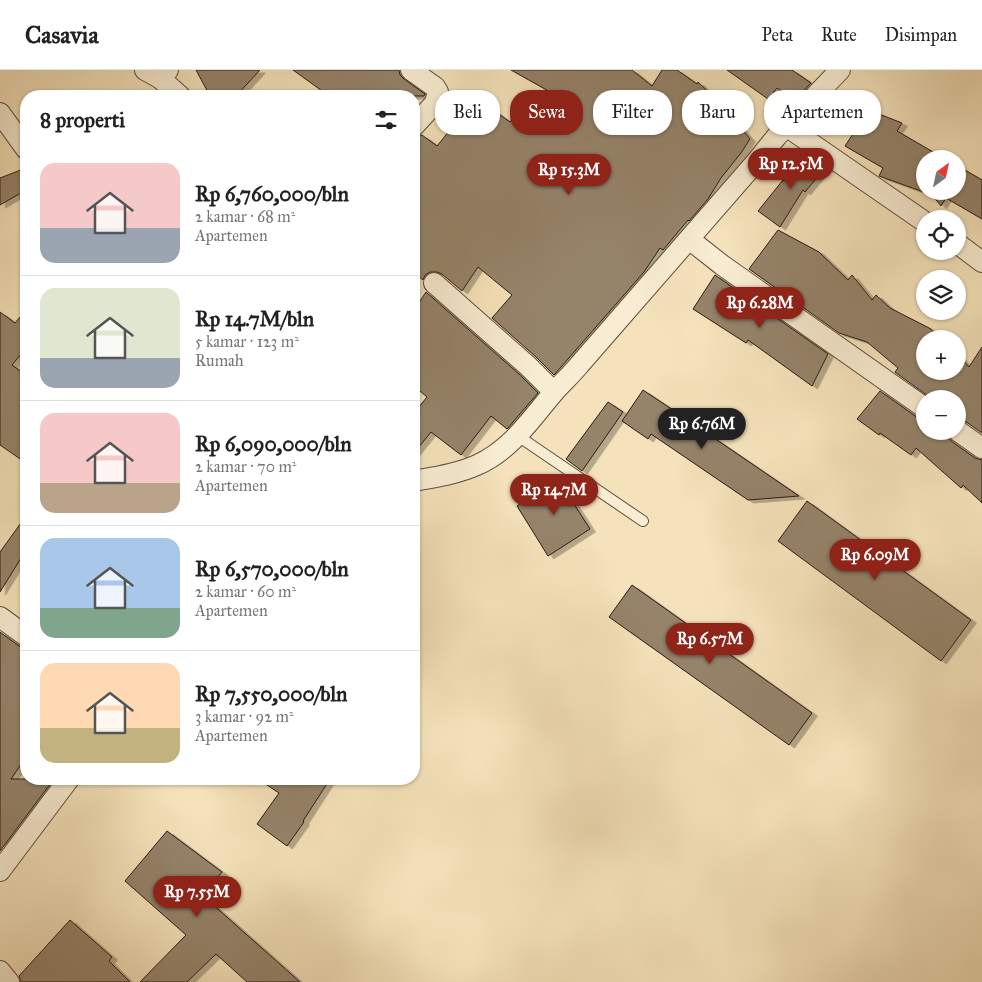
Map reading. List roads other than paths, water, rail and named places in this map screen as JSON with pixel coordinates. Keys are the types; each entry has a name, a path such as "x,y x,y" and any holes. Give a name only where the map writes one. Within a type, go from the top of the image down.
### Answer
{"street":[{"path":"412,70 435,87 438,92 435,103 420,119"},
{"path":"822,90 840,70"},
{"path":"158,73 174,90"},
{"path":"0,113 20,141"},
{"path":"420,480 451,474 477,465 495,455 518,436 554,392 693,242 781,135"},
{"path":"800,135 916,216"},
{"path":"693,242 916,402"},
{"path":"966,250 982,262"},
{"path":"434,284 528,366 554,392"},
{"path":"966,437 982,448"},
{"path":"0,618 20,632"},
{"path":"0,871 64,785"},
{"path":"0,971 9,982"}],"lane":[{"path":"518,436 643,521"}]}
